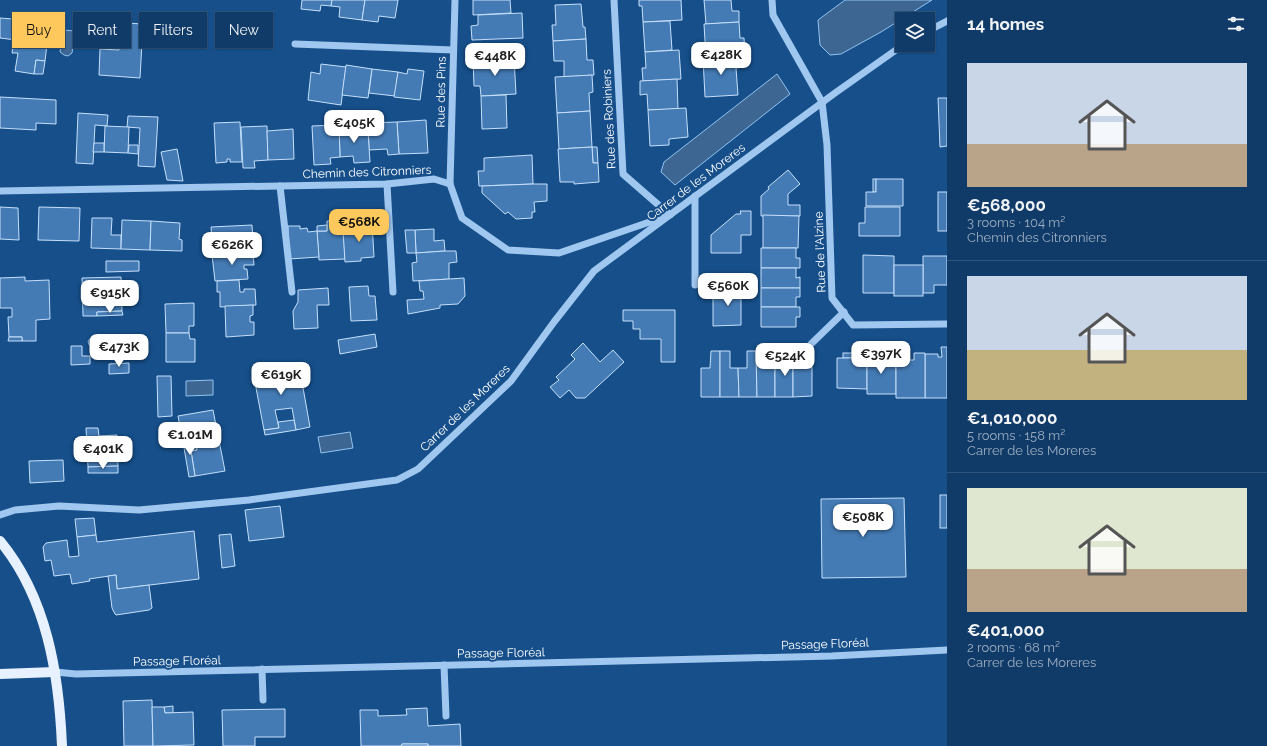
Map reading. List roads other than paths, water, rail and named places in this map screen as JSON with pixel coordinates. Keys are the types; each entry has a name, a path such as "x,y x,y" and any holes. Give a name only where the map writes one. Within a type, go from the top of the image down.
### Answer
{"main road":[{"path":"0,541 7,549 29,586 48,637 55,672 60,710 62,746"},
{"path":"0,674 55,672"}],"street":[{"name":"Rue des Pins","path":"450,184 455,0"},
{"name":"Rue des Robiniers","path":"614,0 623,174 670,215"},
{"path":"772,0 773,15 822,102"},
{"path":"935,27 947,21"},
{"path":"295,44 453,50"},
{"name":"Carrer de les Moreres","path":"0,515 16,510 59,506 139,510 249,500 397,480 418,469 511,381 554,322 594,271 822,102 895,51"},
{"name":"Rue de l'Alzine","path":"822,102 827,145 832,298 853,325 947,324"},
{"name":"Chemin des Citronniers","path":"0,191 387,184 434,179 450,184"},
{"path":"387,184 393,292"},
{"path":"450,184 462,218 508,250 559,253 670,215"},
{"path":"280,186 292,292"},
{"path":"695,196 695,285"},
{"path":"811,344 844,312"},
{"name":"Passage Floréal","path":"55,672 76,674 832,656 947,650"},
{"path":"444,665 446,716"},
{"path":"262,669 263,700"}],"water":[{"path":"845,0 932,0 913,12 895,12 895,23 841,54 830,55 820,45 818,20"},
{"path":"65,30 73,31 72,53 68,56 60,52 61,48 65,48"},
{"path":"777,74 790,94 675,185 661,172 664,162"},
{"path":"93,335 100,339 107,338 116,341 118,348 113,354 105,350 92,348 88,341"},
{"path":"213,380 213,395 186,396 186,381"},
{"path":"350,432 353,448 321,453 318,437"}]}
